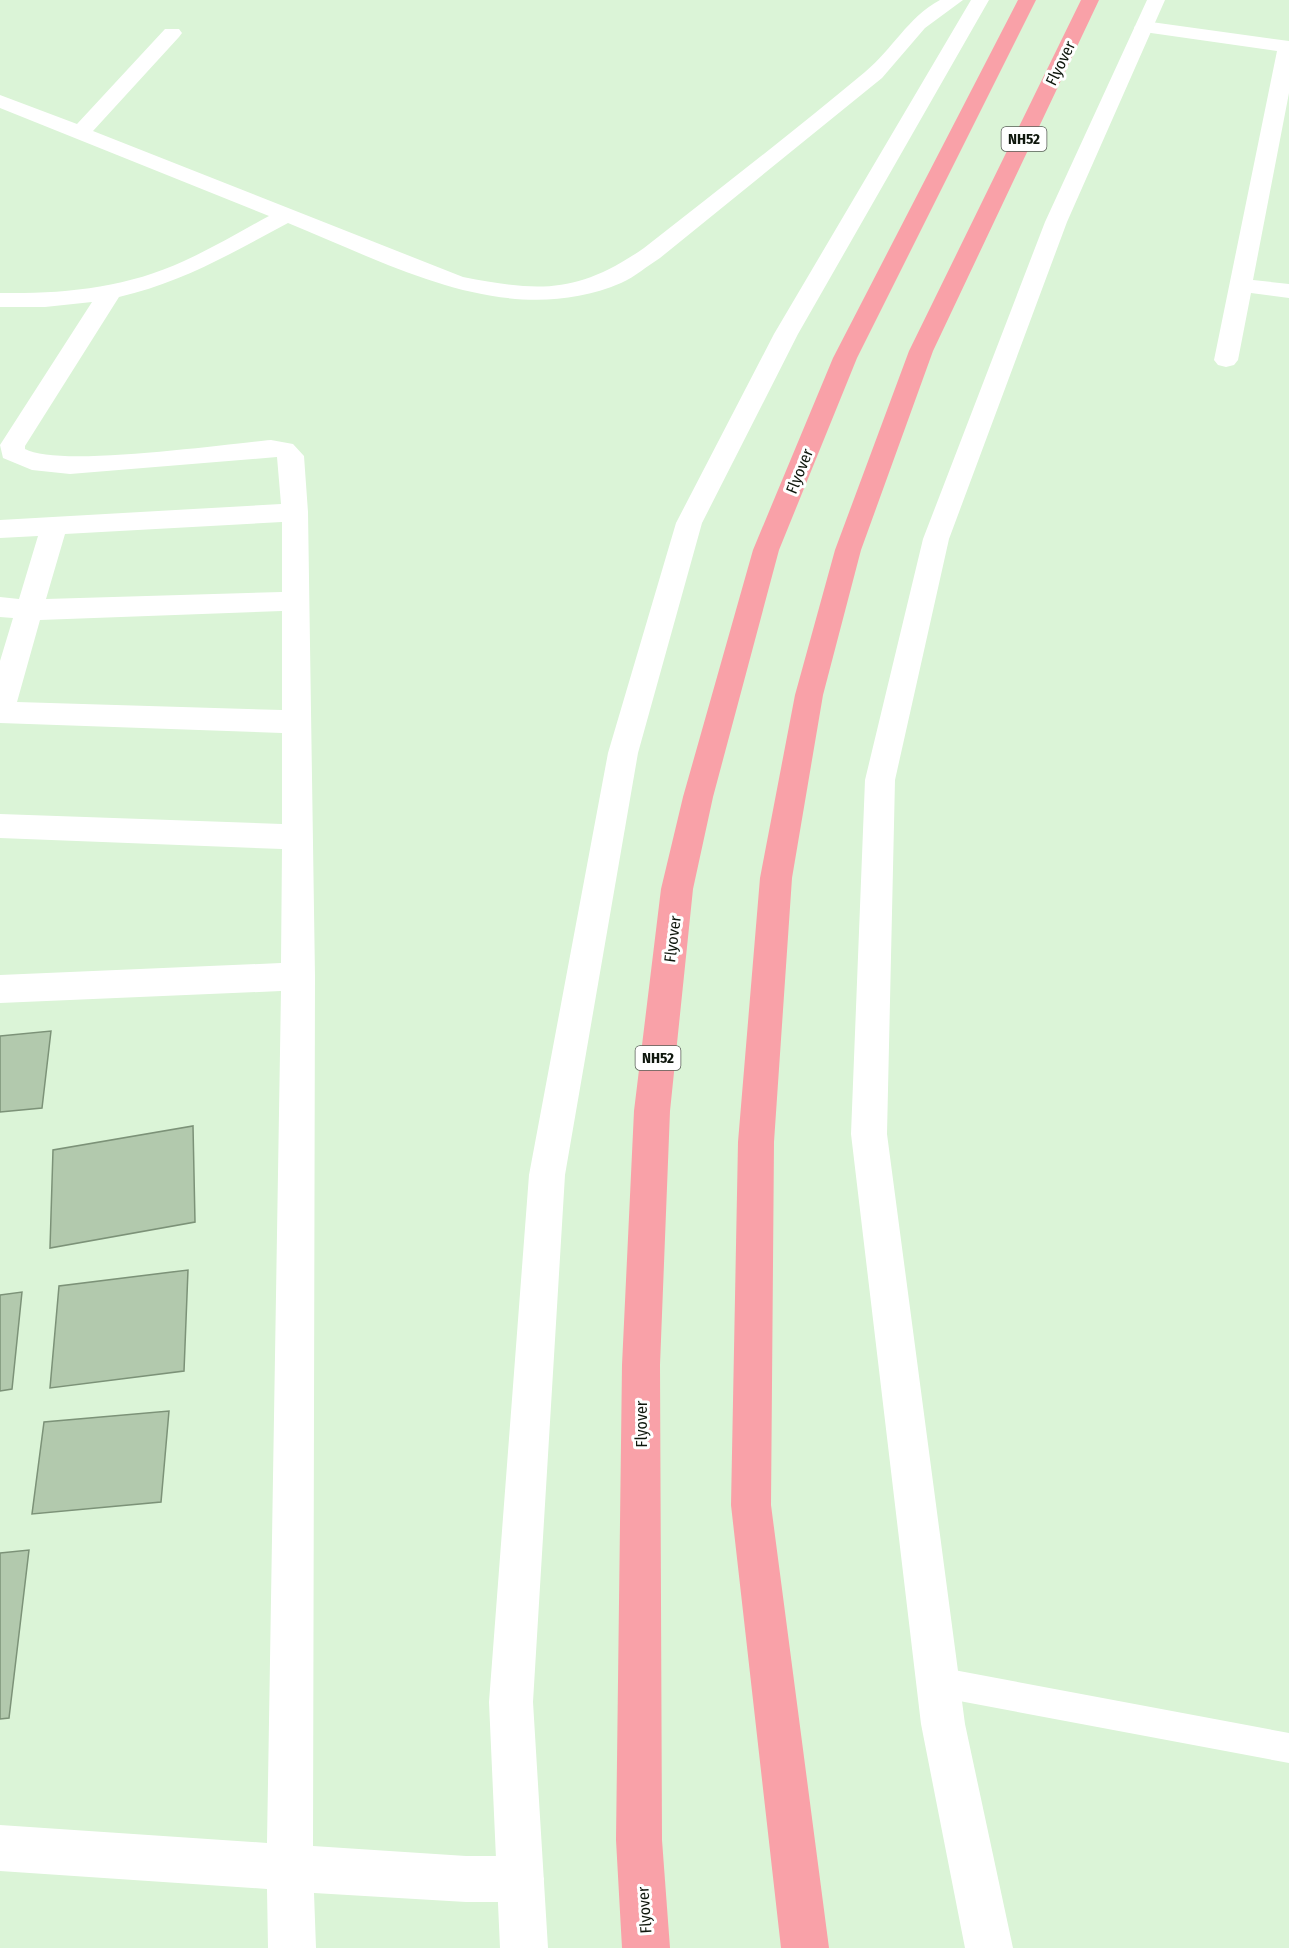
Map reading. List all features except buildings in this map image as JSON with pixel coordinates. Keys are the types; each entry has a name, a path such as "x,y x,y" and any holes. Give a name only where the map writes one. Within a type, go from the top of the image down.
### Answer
{"highway":[{"name":"Flyover","path":"646,1948 639,1840 641,1365 652,1111 677,889 698,797 766,550 845,358 921,213 1027,0"},
{"name":"Flyover","path":"805,1948 751,1505 756,1142 776,878 809,695 848,550 921,351 1090,0"}],"street":[{"path":"0,101 457,283 519,295 574,291 615,278 652,253 875,74 918,24 930,13 954,0"},
{"path":"524,1948 511,1702 547,1175 623,753 689,523 786,334 980,0"},
{"path":"989,1948 944,1724 869,1134 880,780 936,539 1056,222 1150,13 1289,47 1279,151 1241,285 1226,360"},
{"path":"80,133 172,33"},
{"path":"0,300 64,299 111,291 183,270 286,215"},
{"path":"1241,285 1289,291"},
{"path":"111,291 12,446 12,452 16,456 51,465 70,466 271,448 284,450 291,456 295,512 298,976 290,1868 292,1948"},
{"path":"0,529 295,512"},
{"path":"54,525 0,711 296,722"},
{"path":"0,607 29,610 295,601"},
{"path":"0,826 297,837"},
{"path":"0,989 298,976"},
{"path":"0,1848 466,1879 521,1879"}],"lane":[{"path":"938,1682 1289,1748"}]}
